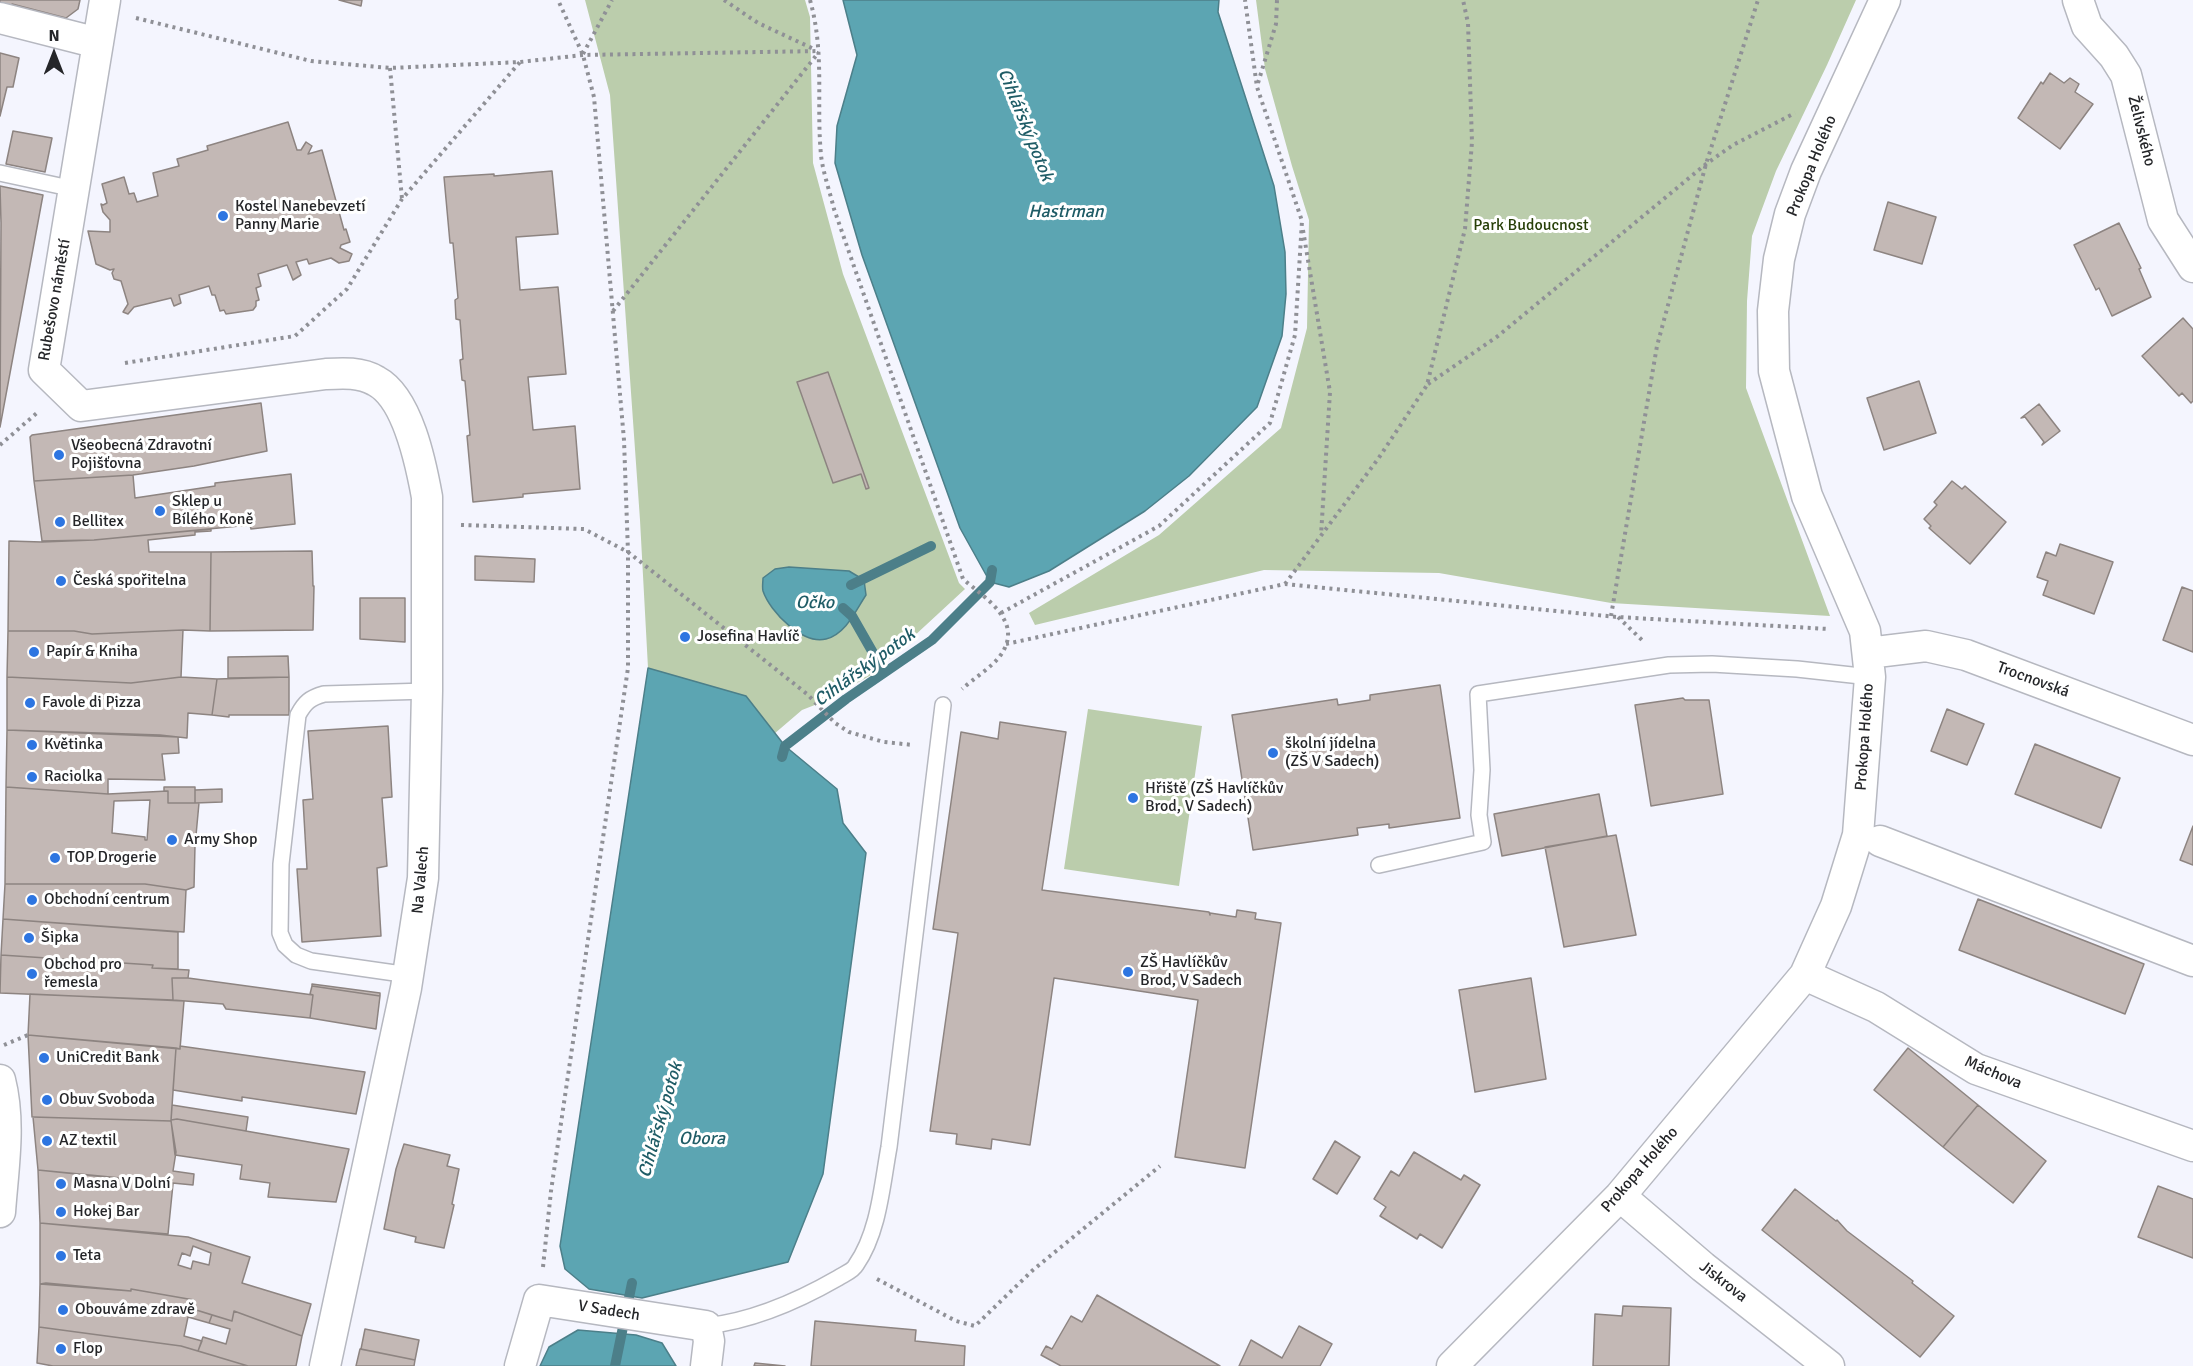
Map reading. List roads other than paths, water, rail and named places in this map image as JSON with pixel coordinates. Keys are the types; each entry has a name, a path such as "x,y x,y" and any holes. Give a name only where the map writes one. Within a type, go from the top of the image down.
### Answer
{"street":[{"name":"Prokopa Holého","path":"1452,1366 1620,1196 1805,975 1836,906 1857,835 1868,654 1807,496 1774,371 1773,311 1779,259 1790,214 1806,171 1886,0"},
{"name":"Želivského","path":"2078,0 2087,26 2114,56 2126,75 2163,220 2193,267"},
{"name":"Rubešovo náměstí","path":"104,4 44,370 63,391 81,406 326,374 354,373 376,381 390,392"},
{"path":"0,18 98,43"},
{"name":"Na Valech","path":"325,1366 409,975 423,878 428,524 422,467 410,428 390,392"},
{"name":"Trocnovská","path":"1868,654 1926,646 1966,655 2193,740"},
{"path":"1880,841 2193,961"},
{"name":"Máchova","path":"1805,975 1876,1007 1976,1069 2193,1146"},
{"path":"0,1080 6,1122 0,1212"},
{"name":"Jiskrova","path":"1620,1196 1703,1267 1829,1366"},
{"name":"V Sadech","path":"520,1366 539,1300 706,1326"},
{"path":"706,1326 709,1341 706,1366"}],"lane":[{"path":"0,173 74,189"},
{"path":"1379,865 1483,842 1479,815 1482,770 1478,694 1669,665 1712,664 1797,669 1868,654"},
{"path":"409,975 311,961 296,955 285,945 280,933 281,864 298,715 304,703 324,694 427,691"},
{"path":"706,1326 729,1324 808,1295 855,1267 871,1231 879,1204 889,1147 943,705"}],"water":[{"name":"Hastrman","path":"843,0 1219,0 1218,12 1274,186 1285,252 1286,294 1282,336 1257,407 1189,476 1145,511 1049,571 1009,587 990,582 960,528 862,255 835,163 837,126 857,55"},
{"name":"Očko","path":"789,567 849,571 864,580 866,595 845,627 833,636 817,640 798,632 780,617 763,591 763,578 775,569"},
{"name":"Obora","path":"648,668 746,696 785,746 837,789 843,823 866,853 823,1174 788,1262 642,1298 589,1289 565,1269 560,1246"},
{"path":"578,1330 636,1335 662,1343 676,1366 540,1366 549,1347"}],"waterway":[{"path":"851,585 931,546"},
{"name":"Cihlářský potok","path":"782,757 785,746 846,699 932,640 990,582 992,570"},
{"path":"843,608 852,616 884,672"},
{"name":"Cihlářský potok","path":"615,1366 632,1283"}],"place":[{"name":"Kostel Nanebevzetí Panny Marie","path":"223,216"},
{"name":"Všeobecná Zdravotní Pojišťovna","path":"59,455"},
{"name":"Sklep u Bílého Koně","path":"160,511"},
{"name":"Bellitex","path":"60,522"},
{"name":"Česká spořitelna","path":"61,581"},
{"name":"Josefina Havlíč","path":"685,637"},
{"name":"Papír & Kniha","path":"34,652"},
{"name":"Favole di Pizza","path":"30,703"},
{"name":"Květinka","path":"32,745"},
{"name":"školní jídelna (ZŠ V Sadech)","path":"1273,753"},
{"name":"Raciolka","path":"32,777"},
{"name":"Hřiště (ZŠ Havlíčkův Brod, V Sadech)","path":"1133,798"},
{"name":"Army Shop","path":"172,840"},
{"name":"TOP Drogerie","path":"55,858"},
{"name":"Obchodní centrum","path":"32,900"},
{"name":"Šipka","path":"29,938"},
{"name":"ZŠ Havlíčkův Brod, V Sadech","path":"1128,972"},
{"name":"Obchod pro řemesla","path":"32,974"},
{"name":"UniCredit Bank","path":"44,1058"},
{"name":"Obuv Svoboda","path":"47,1100"},
{"name":"AZ textil","path":"47,1141"},
{"name":"Masna V Dolní","path":"61,1184"},
{"name":"Hokej Bar","path":"61,1212"},
{"name":"Teta","path":"61,1256"},
{"name":"Obouváme zdravě","path":"63,1310"},
{"name":"Flop","path":"61,1349"}],"park label":[{"name":"Park Budoucnost","path":"1531,226"}]}
